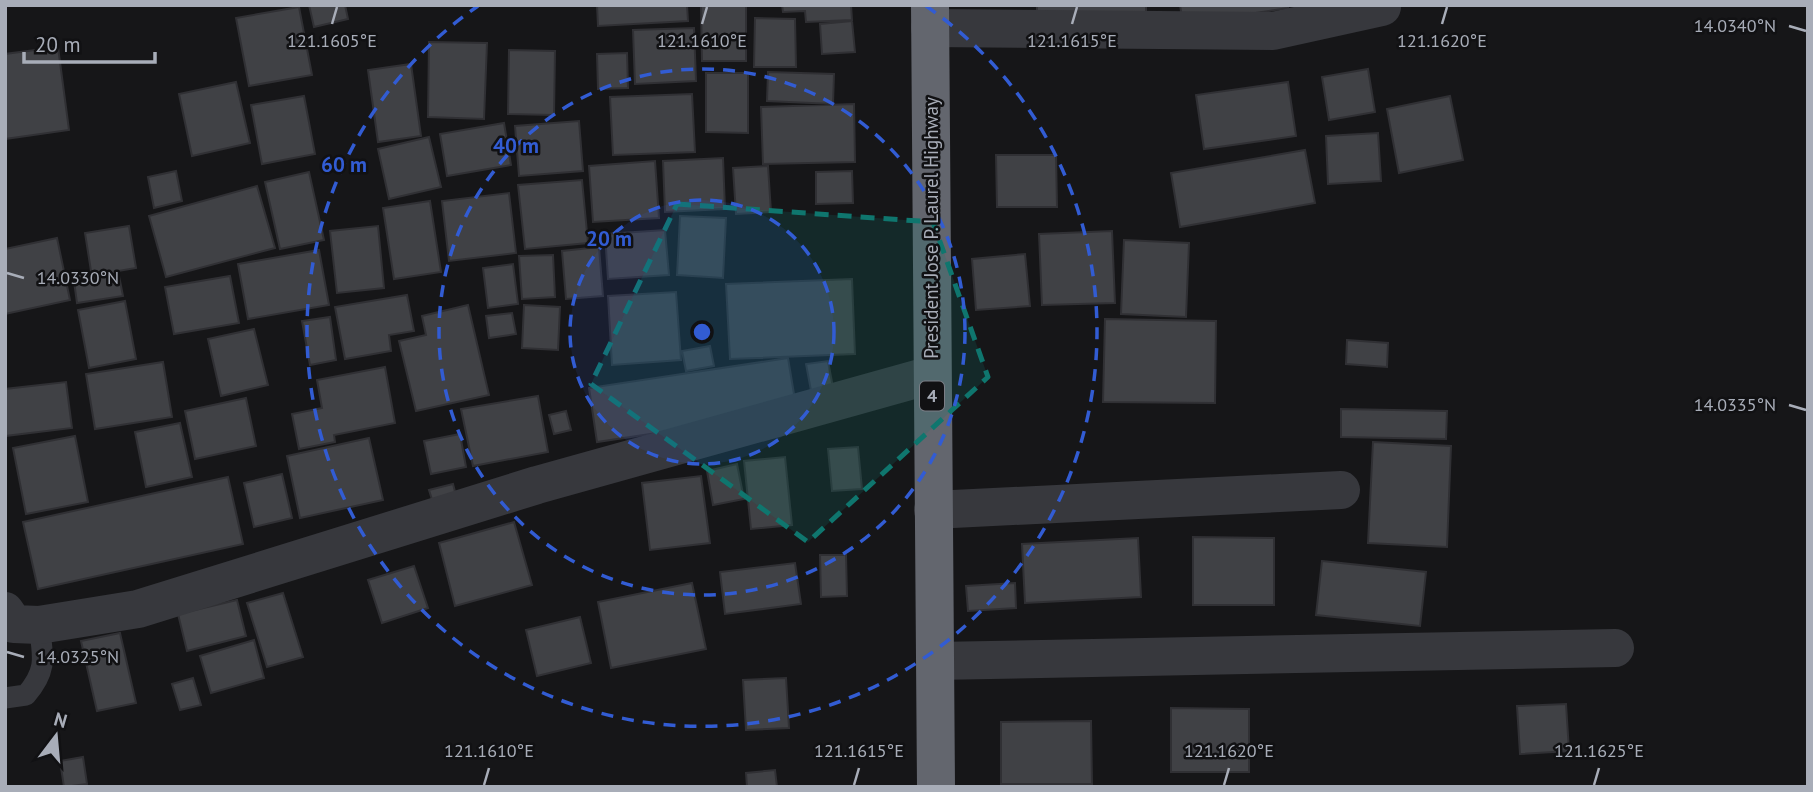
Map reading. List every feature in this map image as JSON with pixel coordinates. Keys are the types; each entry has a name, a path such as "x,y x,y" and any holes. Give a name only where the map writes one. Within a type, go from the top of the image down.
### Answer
{"highway":[{"name":"President Jose P. Laurel Highway","path":"930,17 936,787"}],"street":[{"path":"930,17 1273,30 1382,7"},
{"path":"22,618 138,608 537,485 932,375"},
{"path":"933,510 1341,490"},
{"path":"935,661 1615,648"}],"lane":[{"path":"5,698 26,695 39,680 43,659 22,618"}],"highlighted area":[{"path":"677,204 933,222 988,377 808,542 591,384"}],"building":[{"path":"309,5 345,5 348,19 314,27"},
{"path":"597,5 687,5 688,21 598,26"},
{"path":"701,5 746,5 746,61 702,61"},
{"path":"782,5 851,5 852,20 806,22 805,11 783,12"},
{"path":"1037,5 1146,5 1146,24 1037,23"},
{"path":"1180,5 1288,5 1288,8 1183,24"},
{"path":"299,7 312,75 249,86 236,18"},
{"path":"755,18 795,19 796,67 754,67"},
{"path":"852,21 855,52 822,54 820,24"},
{"path":"694,28 696,81 635,84 633,30"},
{"path":"429,42 487,43 484,119 428,117"},
{"path":"58,47 69,130 5,139 5,54"},
{"path":"509,50 555,51 554,115 508,114"},
{"path":"627,53 628,88 598,89 597,54"},
{"path":"411,64 421,136 378,142 368,70"},
{"path":"1368,69 1375,112 1329,120 1322,77"},
{"path":"768,72 834,74 833,104 767,101"},
{"path":"706,73 748,73 748,133 706,132"},
{"path":"236,82 250,143 192,156 179,94"},
{"path":"1288,82 1296,136 1204,149 1196,95"},
{"path":"692,94 695,152 613,155 610,97"},
{"path":"304,96 315,154 262,164 251,105"},
{"path":"1450,96 1463,160 1399,173 1387,109"},
{"path":"854,104 855,162 763,164 761,107"},
{"path":"579,121 583,171 519,176 515,126"},
{"path":"504,123 511,165 447,176 440,134"},
{"path":"1378,133 1381,181 1328,184 1326,136"},
{"path":"429,137 441,187 389,199 378,149"},
{"path":"1305,150 1315,203 1180,227 1171,173"},
{"path":"996,155 1056,155 1057,207 997,207"},
{"path":"723,158 725,209 665,212 663,161"},
{"path":"655,161 659,218 593,222 589,166"},
{"path":"768,166 771,212 736,214 733,168"},
{"path":"176,171 182,201 154,208 148,177"},
{"path":"852,171 853,203 816,204 816,172"},
{"path":"309,172 324,240 280,249 265,182"},
{"path":"582,180 588,243 525,249 518,185"},
{"path":"257,186 275,248 166,277 149,216"},
{"path":"509,193 516,253 449,261 442,201"},
{"path":"430,201 441,272 394,279 383,208"},
{"path":"680,216 726,218 723,278 677,275"},
{"path":"129,226 136,268 118,271 123,296 77,303 73,274 91,271 85,233"},
{"path":"378,226 384,288 337,293 330,231"},
{"path":"665,230 669,275 608,279 605,234"},
{"path":"1112,231 1115,303 1042,305 1039,234"},
{"path":"57,238 70,300 5,314 5,249"},
{"path":"1124,240 1189,243 1186,317 1121,314"},
{"path":"599,247 603,296 566,299 562,251"},
{"path":"319,250 329,305 248,319 238,264"},
{"path":"1025,254 1030,306 976,310 972,259"},
{"path":"553,255 555,297 522,299 519,256"},
{"path":"513,264 518,304 488,308 483,268"},
{"path":"230,276 239,323 174,334 165,287"},
{"path":"852,279 855,354 730,359 726,284"},
{"path":"676,292 681,360 612,365 608,296"},
{"path":"407,295 414,331 389,335 391,351 345,359 335,307"},
{"path":"125,301 136,359 89,368 78,310"},
{"path":"468,305 489,395 416,411 399,341 426,335 422,316"},
{"path":"524,305 560,307 558,350 522,348"},
{"path":"512,313 516,334 489,338 486,316"},
{"path":"330,317 336,360 310,365 302,321"},
{"path":"1105,319 1216,321 1215,403 1103,402"},
{"path":"254,329 268,385 221,396 208,339"},
{"path":"1347,340 1388,343 1387,367 1346,364"},
{"path":"710,346 714,366 686,371 682,351"},
{"path":"788,358 797,412 597,442 589,388"},
{"path":"828,361 834,393 812,396 806,364"},
{"path":"163,362 172,417 95,429 86,374"},
{"path":"385,367 395,423 334,435 335,442 299,449 292,414 322,408 317,380"},
{"path":"66,382 72,428 5,436 5,389"},
{"path":"538,396 548,452 473,466 461,409"},
{"path":"246,398 256,446 195,459 185,411"},
{"path":"1341,409 1447,411 1446,439 1341,437"},
{"path":"566,411 571,430 554,434 549,415"},
{"path":"180,423 192,477 146,487 135,432"},
{"path":"460,434 466,467 431,474 424,441"},
{"path":"75,436 88,502 26,514 13,448"},
{"path":"369,438 383,500 300,518 287,456"},
{"path":"1373,442 1451,446 1447,547 1368,543"},
{"path":"858,447 862,489 832,491 828,449"},
{"path":"785,457 792,525 751,529 744,461"},
{"path":"737,464 744,499 713,505 707,471"},
{"path":"282,474 292,518 254,527 244,483"},
{"path":"701,476 710,543 650,550 642,483"},
{"path":"228,477 243,544 38,589 23,522"},
{"path":"453,484 458,503 435,509 429,490"},
{"path":"514,522 532,585 455,606 439,543"},
{"path":"1193,537 1274,538 1274,605 1193,605"},
{"path":"1138,538 1141,597 1025,603 1022,544"},
{"path":"820,555 846,555 847,596 821,597"},
{"path":"1322,561 1426,572 1420,626 1316,615"},
{"path":"795,563 801,604 725,614 720,572"},
{"path":"414,566 428,608 382,623 368,580"},
{"path":"692,583 706,649 611,668 598,602"},
{"path":"1015,583 1016,608 968,611 966,586"},
{"path":"283,593 303,657 267,667 247,603"},
{"path":"237,600 246,636 187,651 178,614"},
{"path":"580,617 591,663 537,676 526,630"},
{"path":"120,633 136,703 97,711 81,641"},
{"path":"254,640 264,678 211,693 200,656"},
{"path":"193,678 201,705 180,710 172,684"},
{"path":"786,678 789,728 746,730 743,680"},
{"path":"1566,704 1569,751 1520,754 1517,706"},
{"path":"1171,708 1249,709 1249,772 1171,772"},
{"path":"1091,721 1092,784 1001,784 1001,722"},
{"path":"83,757 87,784 64,787 60,761"},
{"path":"775,770 777,787 747,787 746,773"}]}
